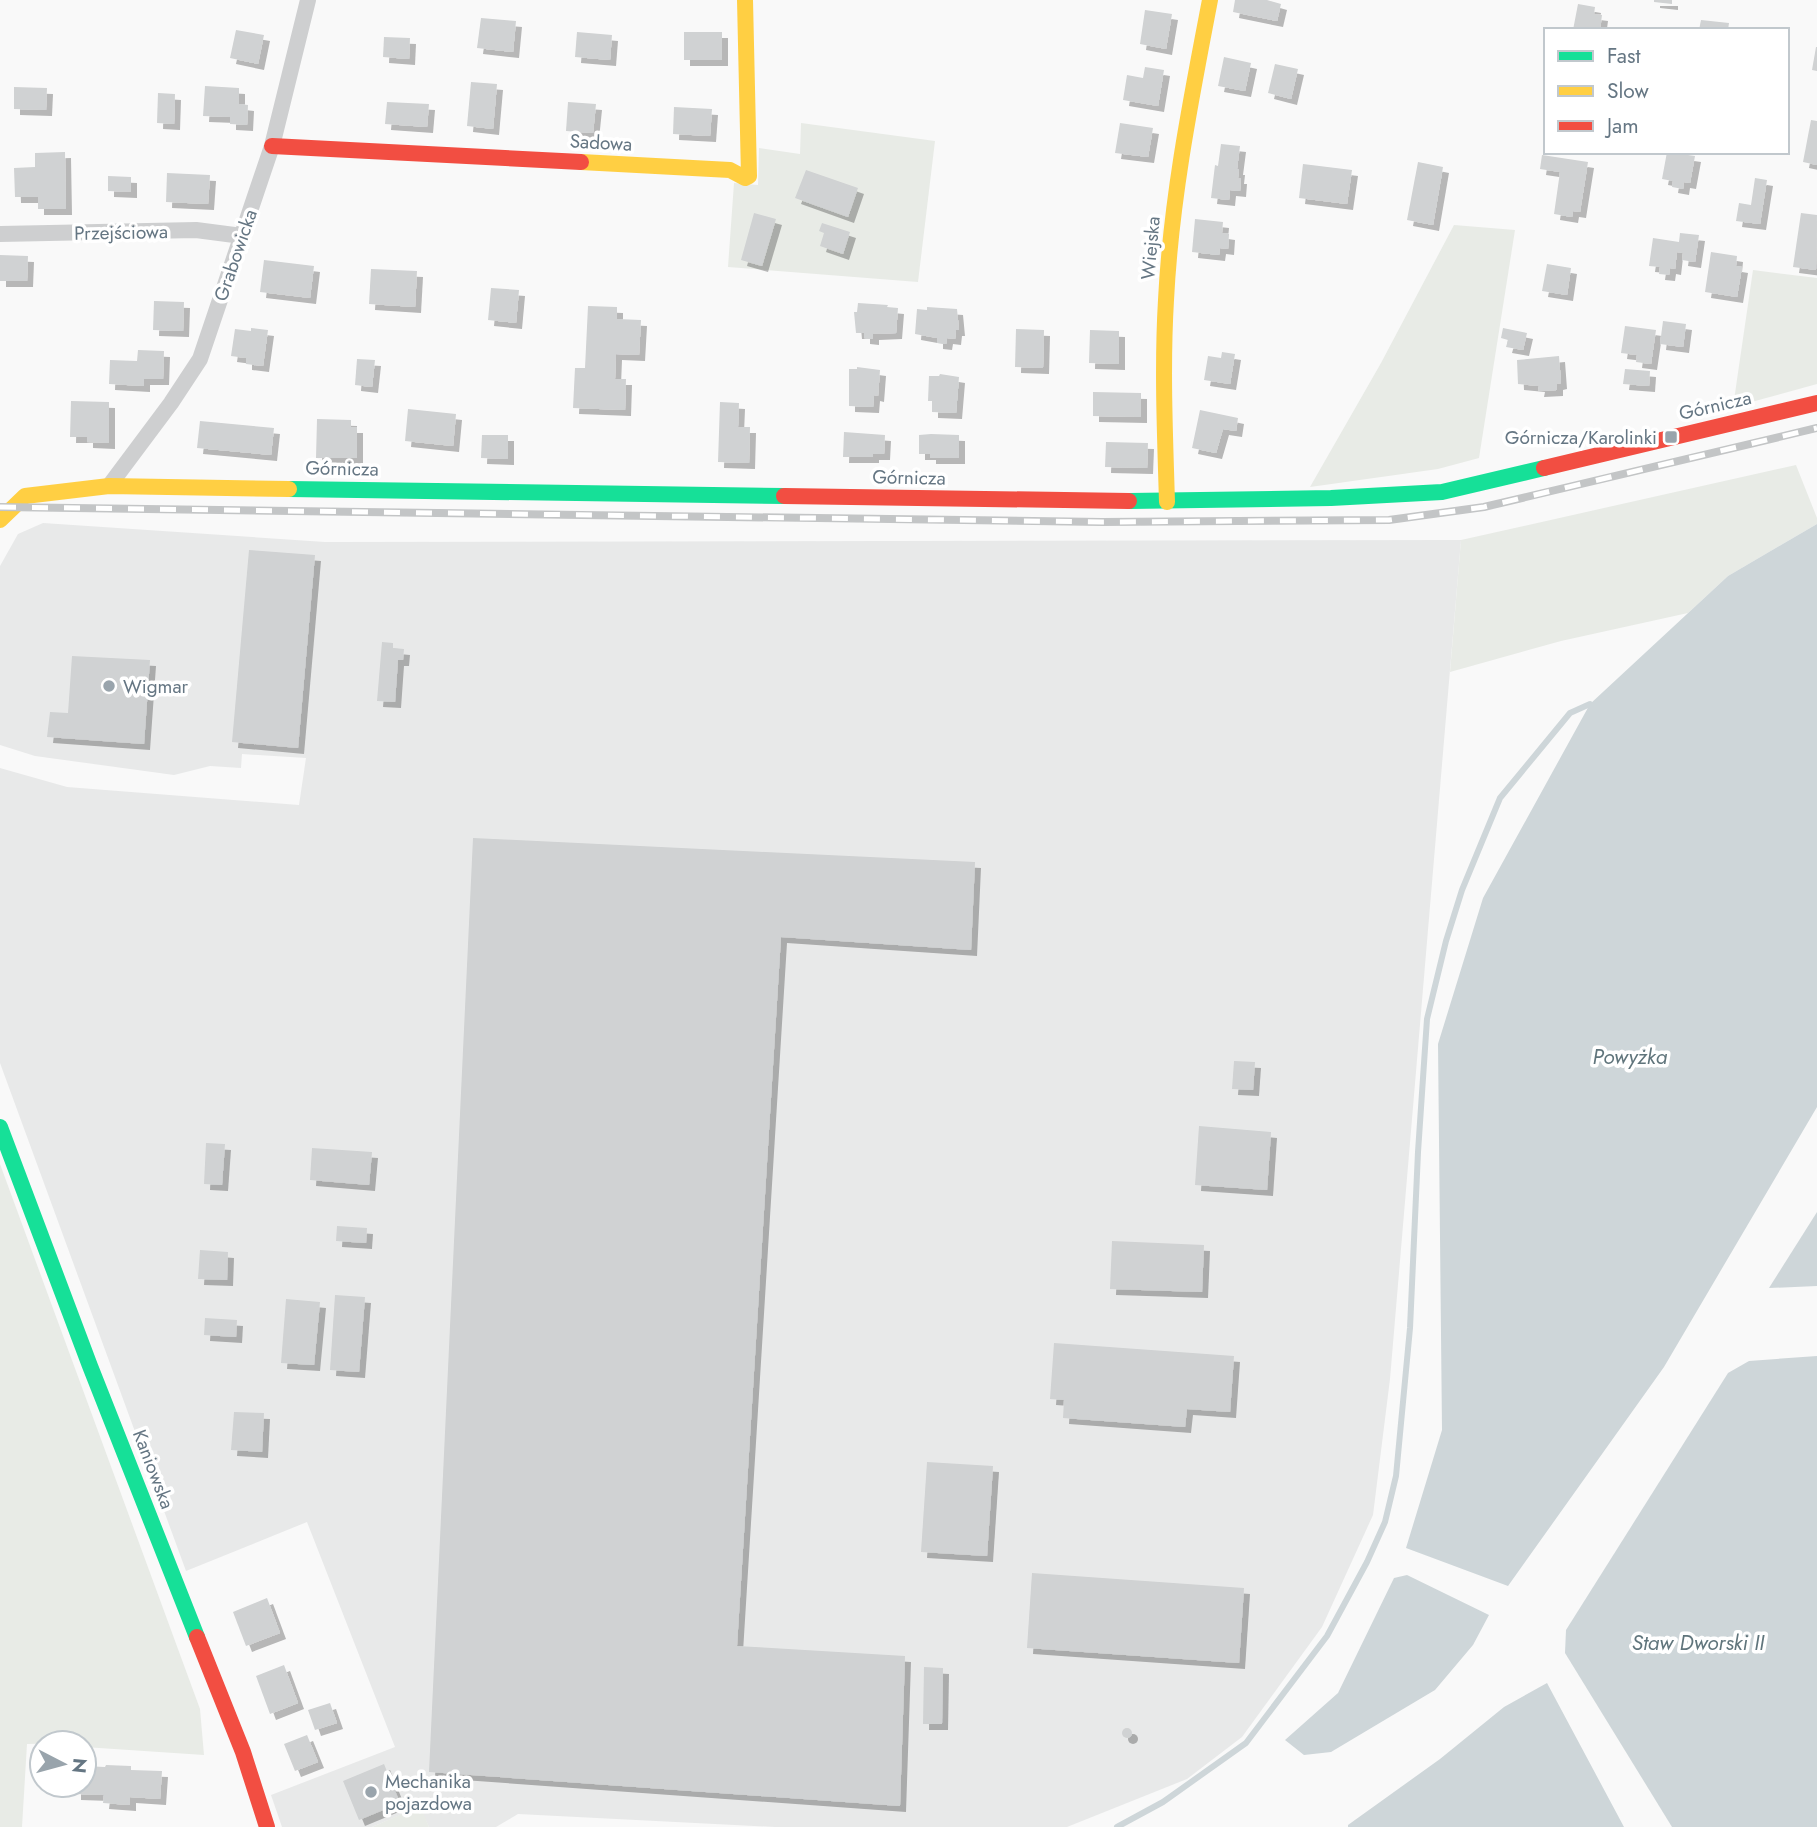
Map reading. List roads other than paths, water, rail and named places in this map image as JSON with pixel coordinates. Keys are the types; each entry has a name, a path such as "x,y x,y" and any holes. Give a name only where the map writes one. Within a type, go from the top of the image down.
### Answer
{"street":[{"name":"Grabowicka","path":"109,486 200,359 272,146 308,0"},
{"name":"Sadowa","path":"272,146 730,170 745,178 748,176 750,164 745,0"},
{"name":"Wiejska","path":"1167,502 1164,342 1174,210 1186,120 1210,0"},
{"name":"Przejściowa","path":"0,234 196,230 242,236"},
{"name":"Górnicza","path":"0,520 25,496 109,486 1167,502 1442,492 1817,403"},
{"name":"Kaniowska","path":"0,1127 90,1366 243,1752 267,1827"}],"water":[{"name":"Powyżka","path":"1817,524 1817,1107 1664,1367 1508,1586 1406,1548 1442,1430 1438,1044 1483,898 1590,704 1728,576"},
{"path":"1817,1212 1817,1286 1769,1288"},
{"name":"Staw Dworski II","path":"1817,1356 1817,1827 1672,1827 1565,1653 1566,1630 1728,1373 1749,1361"},
{"path":"1407,1575 1489,1615 1473,1645 1435,1690 1331,1752 1304,1755 1285,1740 1338,1693 1394,1578"},
{"path":"1547,1683 1624,1827 1348,1827 1440,1759 1504,1707"}],"waterway":[{"path":"1117,1827 1163,1802 1246,1743 1327,1636 1385,1522 1396,1476 1410,1328 1427,1019 1446,941 1462,890 1500,798 1570,713 1590,704"}],"railway":[{"path":"0,507 1102,522 1389,520 1484,507 1817,428"}],"place":[{"name":"Górnicza/Karolinki","path":"1671,437"},
{"name":"Wigmar","path":"109,686"},
{"name":"Mechanika pojazdowa","path":"371,1792"}]}
